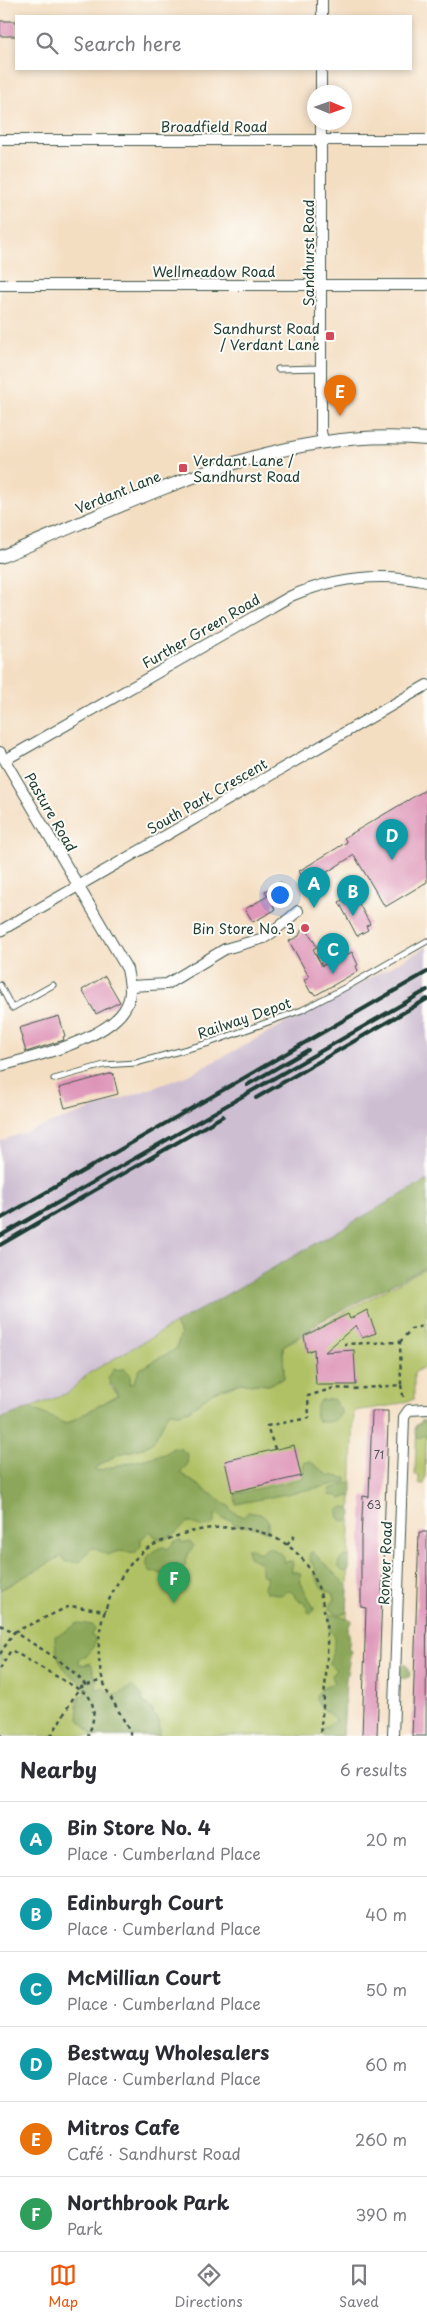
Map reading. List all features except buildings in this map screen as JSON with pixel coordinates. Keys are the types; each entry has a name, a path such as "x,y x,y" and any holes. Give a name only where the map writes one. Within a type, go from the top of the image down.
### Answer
{"street":[{"path":"322,0 322,15"},
{"path":"321,70 321,85"},
{"name":"Sandhurst Road","path":"321,130 322,432 324,443"},
{"name":"Broadfield Road","path":"0,140 297,138 321,140 427,140"},
{"name":"Wellmeadow Road","path":"0,284 427,284"},
{"name":"Verdant Lane","path":"0,557 211,471 272,453 324,443 382,438 427,439"},
{"name":"Further Green Road","path":"2,756 291,596 333,582 365,577 390,577 427,582"},
{"name":"South Park Crescent","path":"0,931 427,685"},
{"name":"Pasture Road","path":"2,756 127,970 131,986"},
{"path":"0,1066 78,1042 115,1020 125,1010 130,998 131,986 167,984 225,949 264,938 298,911"},
{"path":"407,1412 427,1409"},
{"name":"Ronver Road","path":"393,1736 404,1417 407,1412"}],"lane":[{"path":"278,368 322,368"},
{"name":"Railway Depot","path":"54,1079 104,1065 136,1063 209,1043 302,1010 427,941"},
{"path":"0,986 12,1008 53,986"}],"path":[{"path":"407,1412 401,1384 400,1342 411,1328 427,1325"},
{"path":"344,1344 400,1342"},
{"path":"274,1449 267,1426 309,1418 308,1396 334,1388 353,1389 401,1384"},
{"path":"131,1736 102,1680 99,1639 106,1611 116,1584 146,1549 194,1530 229,1527 256,1529 287,1544 304,1561 316,1582 327,1628 326,1680 320,1736"},
{"path":"287,1544 297,1533"},
{"path":"0,1654 14,1632 70,1606 106,1611"},
{"path":"0,1625 66,1666 87,1687"},
{"path":"0,1669 11,1650 87,1694 93,1704 94,1714 88,1736"},
{"path":"78,1688 87,1687 102,1680"},
{"path":"51,1736 78,1688"}],"shaded area":[{"path":"427,947 427,1180 89,1373 68,1393 0,1419 0,1141 187,1076"}],"green space":[{"path":"427,1180 427,1266 320,1322 283,1346 284,1378 269,1385 241,1383 213,1392 189,1410 178,1413 169,1412 153,1442 143,1448 118,1454 95,1468 96,1471 165,1454 173,1448 181,1449 188,1455 187,1465 180,1473 230,1507 230,1510 243,1517 248,1512 260,1514 268,1520 268,1532 254,1527 234,1525 232,1520 222,1519 216,1513 214,1523 210,1525 204,1527 187,1522 177,1532 164,1539 155,1537 150,1531 141,1539 141,1546 135,1553 119,1551 107,1555 94,1548 90,1549 80,1562 66,1562 62,1556 0,1590 0,1419 30,1408 66,1424 118,1395 108,1379 113,1370 125,1369 130,1374 130,1384 134,1383 140,1369 176,1349 181,1334 175,1324"},
{"path":"427,1267 427,1365 414,1373 414,1399 395,1405 354,1411 343,1736 0,1736 0,1590 74,1549 185,1500 229,1506 180,1473 173,1448 165,1454 96,1471 95,1468 118,1454 132,1451 153,1442 169,1412 178,1413 189,1410 213,1392 241,1383 269,1385 284,1378 283,1346"},
{"path":"175,1324 181,1334 176,1349 140,1369 134,1383 130,1384 130,1374 125,1369 113,1370 110,1386 118,1395 66,1424 30,1408 68,1393 89,1373"},
{"path":"333,1399 342,1412 340,1415 332,1421 318,1421 315,1413 320,1400"},
{"path":"422,1420 427,1423 427,1440 424,1435 418,1439 415,1431 416,1425 420,1424"},
{"path":"423,1420 424,1423 427,1423 425,1477 424,1484 419,1484 419,1475 415,1475 417,1425"},
{"path":"304,1462 311,1462 328,1475 346,1478 346,1482 236,1504 235,1494 303,1478"},
{"path":"352,1482 352,1497 348,1496 341,1499 338,1496 329,1495 330,1489"},
{"path":"345,1507 350,1509 352,1514 350,1519 345,1521 340,1519 338,1514 340,1509"},
{"path":"181,1540 182,1543 190,1541 194,1546 185,1559 186,1565 168,1575 157,1572 151,1573 147,1564 148,1556 159,1548 164,1547 168,1549 175,1541"},
{"path":"270,1547 283,1555 283,1562 292,1561 291,1571 300,1573 301,1583 314,1608 313,1612 309,1613 304,1602 298,1600 292,1592 288,1591 282,1595 266,1592 264,1588 267,1577 261,1574 261,1563 249,1557 247,1548 252,1548 259,1553"},
{"path":"313,1552 348,1587 347,1612 339,1614 330,1609 335,1599 334,1595 322,1587 316,1578 314,1573 316,1569 309,1559 310,1553"},
{"path":"344,1556 349,1557 349,1571 344,1572 338,1567 339,1561"},
{"path":"335,1614 352,1620 348,1628 350,1641 348,1648 351,1651 346,1679 343,1736 323,1736 322,1729 336,1720 321,1707 316,1699 322,1688 334,1684 332,1674 336,1670 330,1664 330,1660 335,1639 330,1631 329,1615"},
{"path":"78,1623 93,1625 95,1629 91,1636 95,1638 93,1649 80,1659 79,1664 91,1663 96,1679 96,1689 104,1688 110,1694 119,1694 132,1686 142,1695 143,1703 153,1710 152,1714 160,1723 159,1736 93,1736 79,1719 77,1704 79,1697 85,1694 84,1686 67,1671 61,1662 57,1653 55,1636"},
{"path":"404,1663 409,1669 410,1675 402,1679 400,1667"}],"railway":[{"path":"0,1219 427,972"},
{"path":"0,1236 427,990"},
{"path":"256,1098 427,999"},
{"path":"247,1085 308,1050"},
{"path":"0,1245 223,1116"}],"place":[{"name":"Sandhurst Road / Verdant Lane","path":"330,336"},
{"name":"Mitros Cafe","path":"340,416"},
{"name":"Verdant Lane / Sandhurst Road","path":"183,468"},
{"name":"Bestway Wholesalers","path":"392,860"},
{"name":"Bin Store No. 4","path":"314,908"},
{"name":"Edinburgh Court","path":"353,916"},
{"name":"Bin Store No. 3","path":"305,928"},
{"name":"McMillian Court","path":"333,974"},
{"name":"Northbrook Park","path":"174,1603"}]}
